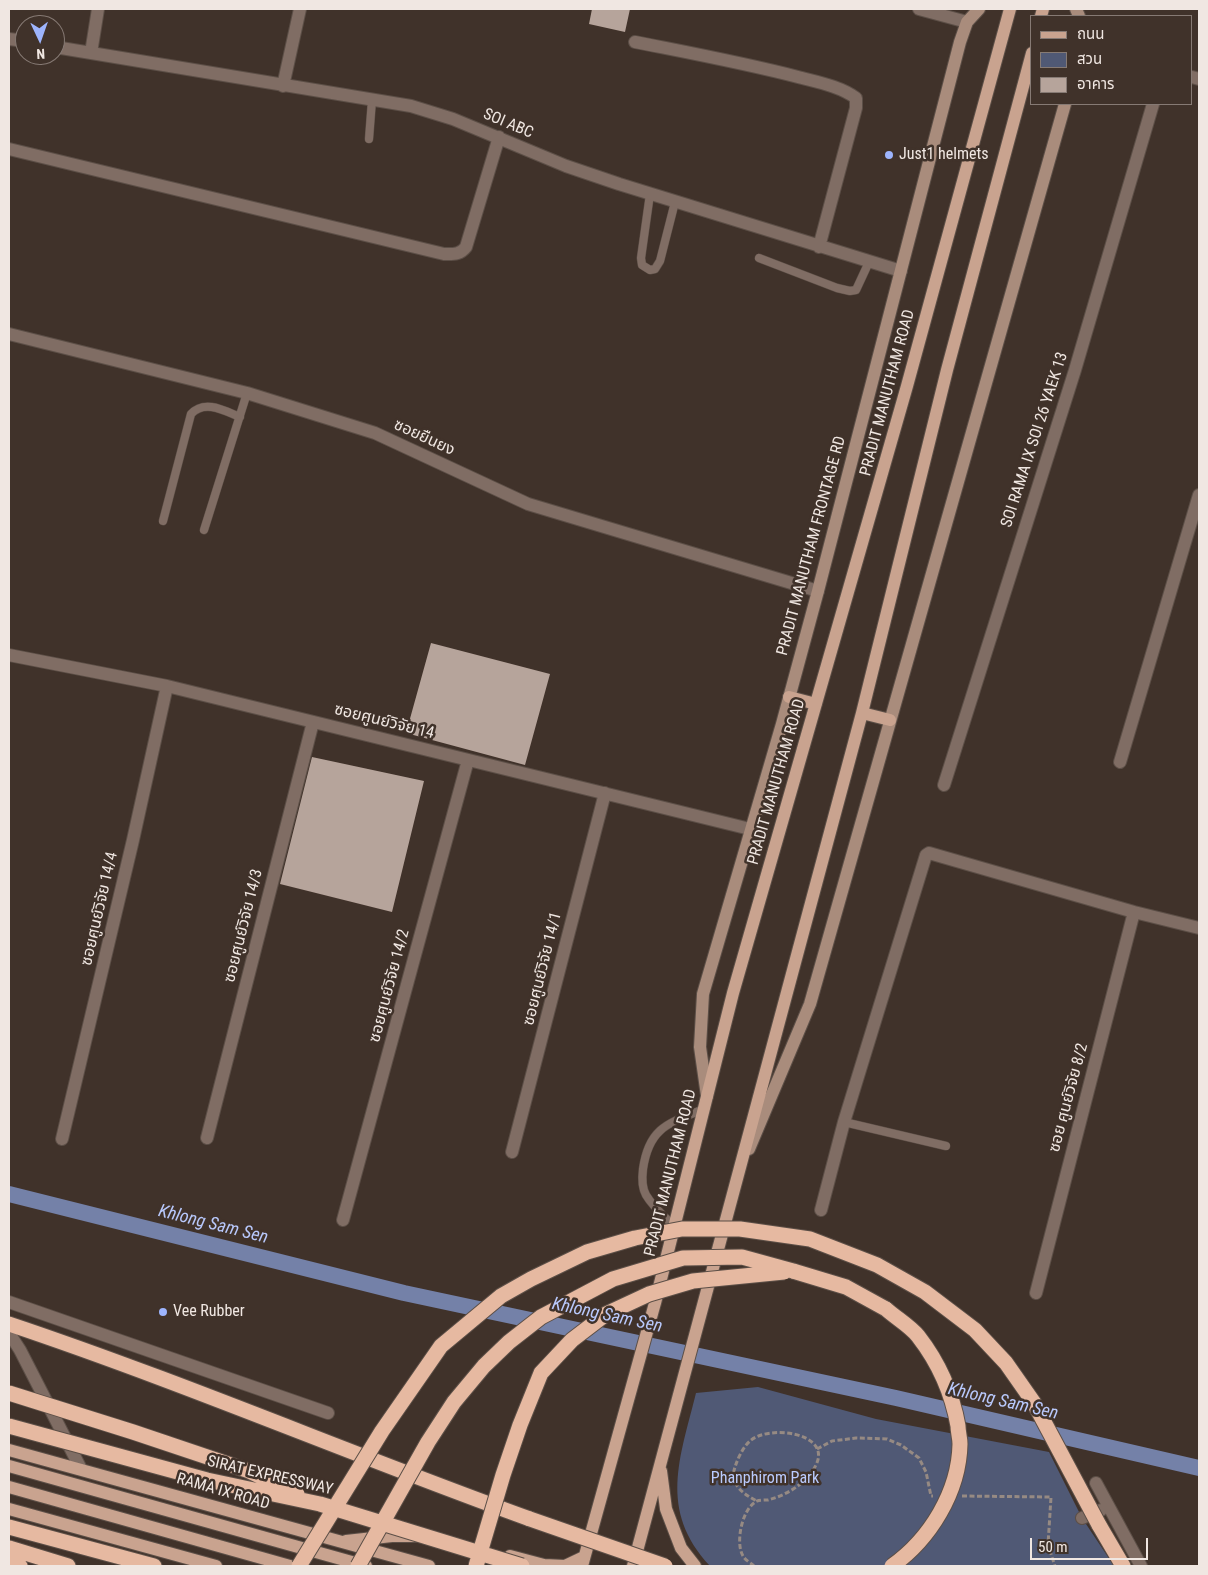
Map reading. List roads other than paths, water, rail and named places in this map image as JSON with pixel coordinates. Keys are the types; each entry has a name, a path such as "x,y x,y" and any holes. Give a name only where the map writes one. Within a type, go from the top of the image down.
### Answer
{"highway":[{"path":"300,1566 382,1431 441,1346 501,1296 530,1279 587,1252 625,1241 682,1229 740,1229 810,1239 877,1265 925,1292 975,1330 1006,1363 1034,1404 1123,1566"},
{"path":"358,1566 428,1442 454,1402 484,1366 509,1342 541,1317 613,1279 683,1258 742,1257 846,1288 886,1309 916,1334 937,1364 949,1388 960,1444 955,1480 936,1521 908,1555 892,1566"},
{"path":"476,1566 520,1425 541,1374 572,1340 606,1314 650,1294 694,1281 793,1271"},
{"path":"9,1324 189,1388 443,1488 665,1566"},
{"path":"9,1393 249,1471 320,1504"},
{"name":"SIRAT EXPRESSWAY","path":"9,1426 207,1480 320,1504 522,1566"},
{"path":"9,1527 154,1566"},
{"path":"9,1548 67,1566"},
{"path":"9,1561 20,1566"}],"main road":[{"name":"PRADIT MANUTHAM ROAD","path":"583,1562 655,1303 734,993 913,361 1010,9"},
{"path":"633,1566 862,713 947,370 1030,60"},
{"path":"789,697 816,704"},
{"path":"862,713 890,720"},
{"name":"RAMA IX ROAD","path":"9,1450 429,1566"},
{"path":"660,1464 666,1509 681,1548 695,1566"},
{"name":"RAMA IX ROAD","path":"9,1466 366,1566"},
{"path":"9,1487 290,1566"},
{"path":"9,1509 216,1566"},
{"path":"338,1542 392,1536 446,1539 544,1565 566,1566 583,1562"}],"street":[{"path":"91,53 98,9"},
{"path":"283,86 300,9"},
{"path":"919,9 968,22"},
{"name":"PRADIT MANUTHAM FRONTAGE RD","path":"705,1103 700,1046 703,994 818,592 960,42 968,22 979,9"},
{"path":"635,42 750,64 824,84 851,94 856,98 856,108 820,247"},
{"name":"SOI ABC","path":"65,49 411,106 453,119 566,166 901,272"},
{"path":"737,1179 810,1004 1065,105"},
{"name":"SOI RAMA IX SOI 26 YAEK 13","path":"944,786 1075,370 1153,105"},
{"path":"9,149 434,252 450,254 463,252 466,247 498,137"},
{"name":"ซอยยืนยง","path":"9,334 248,393 375,433 528,504 818,592"},
{"path":"1120,762 1199,495"},
{"name":"ซอยศูนย์วิจัย 14","path":"9,655 167,686 750,829"},
{"name":"ซอยศูนย์วิจัย 14/4","path":"62,1139 133,840 167,686"},
{"name":"ซอยศูนย์วิจัย 14/3","path":"207,1138 313,722"},
{"name":"ซอยศูนย์วิจัย 14/2","path":"343,1220 468,760"},
{"name":"ซอยศูนย์วิจัย 14/1","path":"512,1152 605,793"},
{"path":"821,1210 844,1122 926,855 929,853 1134,912 1199,928"},
{"name":"ซอย ศูนย์วิจัย 8/2","path":"1036,1293 1134,912"},
{"path":"9,1302 328,1413"},
{"path":"9,1333 20,1350 81,1469"},
{"path":"1096,1482 1141,1566"},
{"path":"1082,1518 1108,1507"}],"lane":[{"path":"369,139 372,100"},
{"path":"650,194 641,258 642,265 650,270 655,269 660,261 675,202"},
{"path":"759,258 837,288 850,291 856,290 868,262"},
{"path":"204,530 248,393"},
{"path":"163,521 191,414 200,407 214,407 240,417"},
{"path":"674,1226 645,1194 642,1177 645,1156 656,1133 670,1122 705,1103"},
{"path":"844,1122 946,1146"}],"waterway":[{"name":"Khlong Sam Sen","path":"9,1194 404,1293 896,1398 1199,1468"}],"place":[{"name":"Just1 helmets","path":"889,155"},
{"name":"Vee Rubber","path":"163,1312"}],"park label":[{"name":"Phanphirom Park","path":"765,1479"}]}
